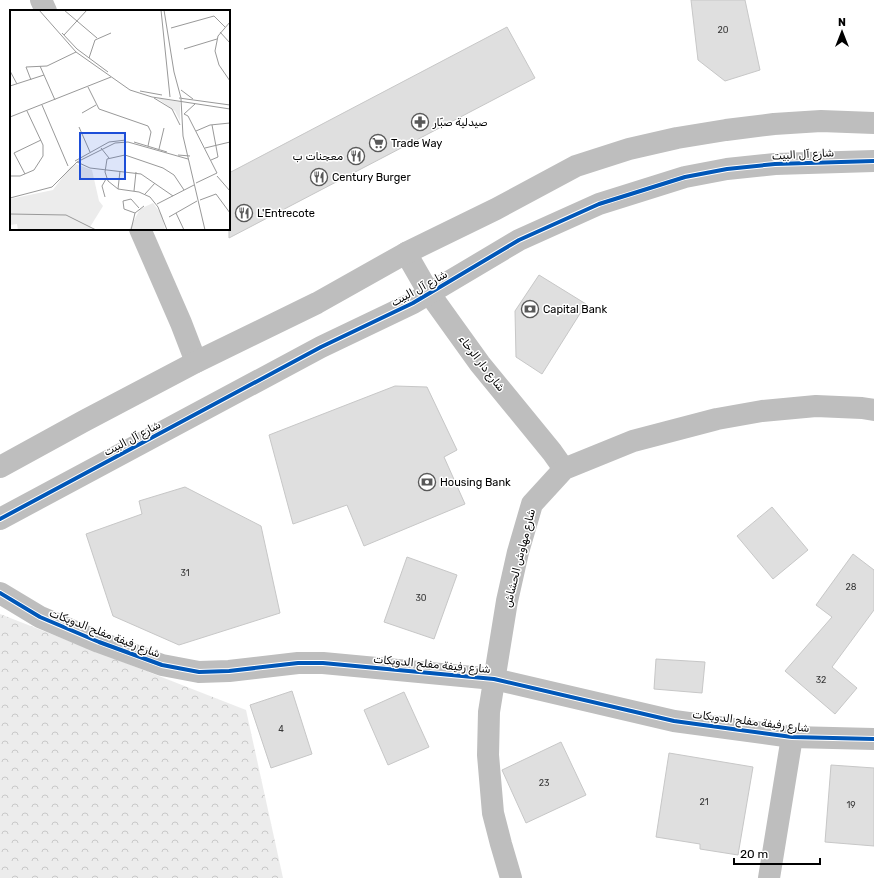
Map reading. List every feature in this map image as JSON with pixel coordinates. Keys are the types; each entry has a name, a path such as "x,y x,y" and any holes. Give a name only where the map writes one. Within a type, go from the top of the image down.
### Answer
{"street":[{"path":"42,0 46,10"},
{"path":"0,467 196,362 317,303 406,253 496,209 576,166 629,149 684,136 774,124 821,121 874,123"},
{"name":"شارع آل البيت","path":"0,519 321,347 413,303 519,240 600,204 685,177 727,169 775,164 874,161"},
{"path":"140,230 181,323 196,362"},
{"name":"شارع دار الرخاء","path":"406,253 429,293 480,364 545,443 564,469"},
{"name":"شارع مهاوش الحشاش","path":"511,878 500,844 493,813 488,755 489,712 507,601 518,552 532,504 564,469 633,442 718,419 762,411 816,406 874,410"},
{"name":"شارع رفيفة مفلح الدويكات","path":"0,593 40,617 98,642 162,665 199,672 229,671 298,663 323,663 494,679 674,721 792,737 874,739"},
{"path":"769,878 792,737"}],"green space":[{"path":"0,614 246,710 283,878 0,878"}],"building":[{"path":"691,0 745,0 760,70 725,81 698,60"},
{"path":"507,27 535,78 229,238 230,172"},
{"path":"539,275 586,304 542,374 516,357 515,311"},
{"path":"395,386 427,387 457,450 444,457 465,504 364,546 347,505 293,524 269,435"},
{"path":"185,487 261,526 280,613 179,645 113,616 86,534 142,514 139,501"},
{"path":"772,507 808,550 773,579 737,536"},
{"path":"853,554 874,570 874,610 832,667 857,688 835,714 785,671 832,617 816,605"},
{"path":"407,557 457,575 434,639 384,622"},
{"path":"656,659 705,662 702,693 654,689"},
{"path":"292,691 312,754 271,768 250,705"},
{"path":"404,692 429,747 388,765 364,710"},
{"path":"561,742 586,795 526,823 502,770"},
{"path":"669,753 753,767 738,855 700,849 700,844 656,837"},
{"path":"831,765 874,768 874,846 825,842"}],"cycle path":[{"path":"0,519 321,347 413,303 519,240 599,204 685,177 727,169 775,164 874,161"},
{"path":"0,593 40,617 99,642 162,665 199,672 229,671 298,663 323,663 494,679 674,721 792,737 874,739"}],"place":[{"name":"صيدلية صبّار","path":"420,122"},
{"name":"Trade Way","path":"378,143"},
{"name":"معجنات ب","path":"356,156"},
{"name":"Century Burger","path":"319,177"},
{"name":"L'Entrecote","path":"244,213"},
{"name":"Capital Bank","path":"530,309"},
{"name":"Housing Bank","path":"427,482"}]}
